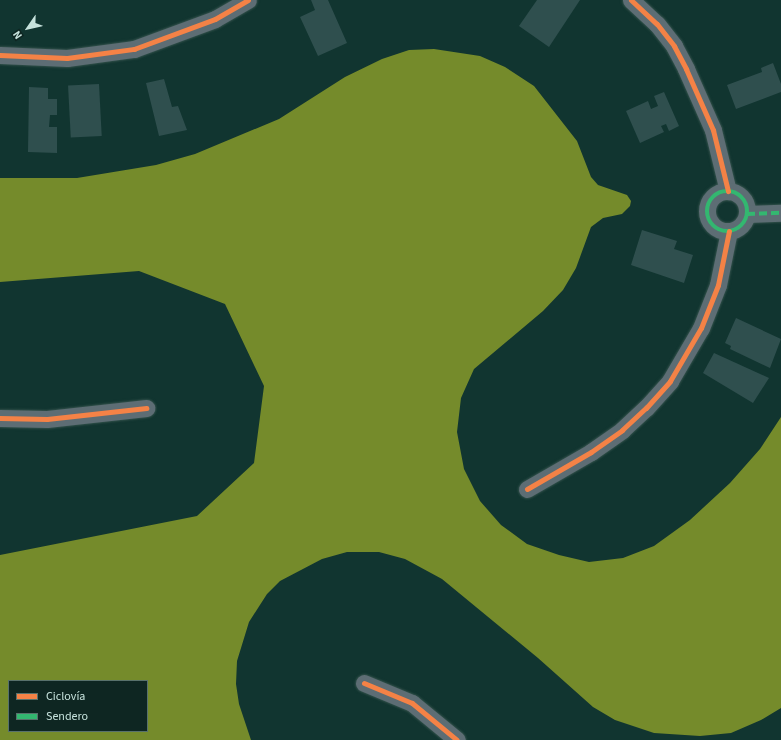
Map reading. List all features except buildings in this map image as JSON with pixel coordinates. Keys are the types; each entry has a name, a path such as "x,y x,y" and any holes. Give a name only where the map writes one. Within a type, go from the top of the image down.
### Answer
{"street":[{"path":"0,55 67,58 134,49 215,19 248,0"},
{"path":"631,0 657,24 674,46 686,69 713,130 728,191"},
{"path":"728,191 740,196 744,201 746,214 741,226 729,231 722,231 711,224 706,211 710,199 721,192 728,191"},
{"path":"746,214 781,213"},
{"path":"527,489 591,452 622,430 646,408 670,381 683,361 707,314 718,285 729,231"},
{"path":"0,418 47,419 146,408"},
{"path":"364,683 412,704 457,740"}],"shaded area":[{"path":"434,49 480,56 505,67 534,86 577,141 591,177 598,185 627,195 631,201 630,206 622,214 603,218 591,227 576,268 563,290 543,311 474,369 461,398 457,432 464,469 480,501 501,525 527,544 559,555 589,562 623,558 654,546 690,520 730,483 760,449 781,417 781,708 761,720 731,733 700,736 654,733 615,720 593,707 538,658 442,579 405,559 379,552 347,552 322,559 280,581 267,594 249,622 237,661 236,684 239,704 251,740 0,740 0,555 197,516 254,463 264,386 225,304 139,271 0,282 0,178 77,178 156,165 195,154 279,119 345,77 382,59 409,50"}],"marked path":[{"path":"723,191 731,191 738,194 744,200 747,211 744,222 738,228 731,231 723,231 716,228 710,222 707,215 707,207 710,200 716,194 723,191"},
{"path":"747,214 781,213"}],"cycle path":[{"path":"0,55 67,58 134,49 215,19 248,0"},
{"path":"631,0 657,24 674,46 686,69 713,130 728,191"},
{"path":"527,489 591,452 622,430 646,408 670,381 701,328 718,285 729,231"},
{"path":"0,418 47,419 146,408"},
{"path":"364,683 412,703 457,740"}]}
